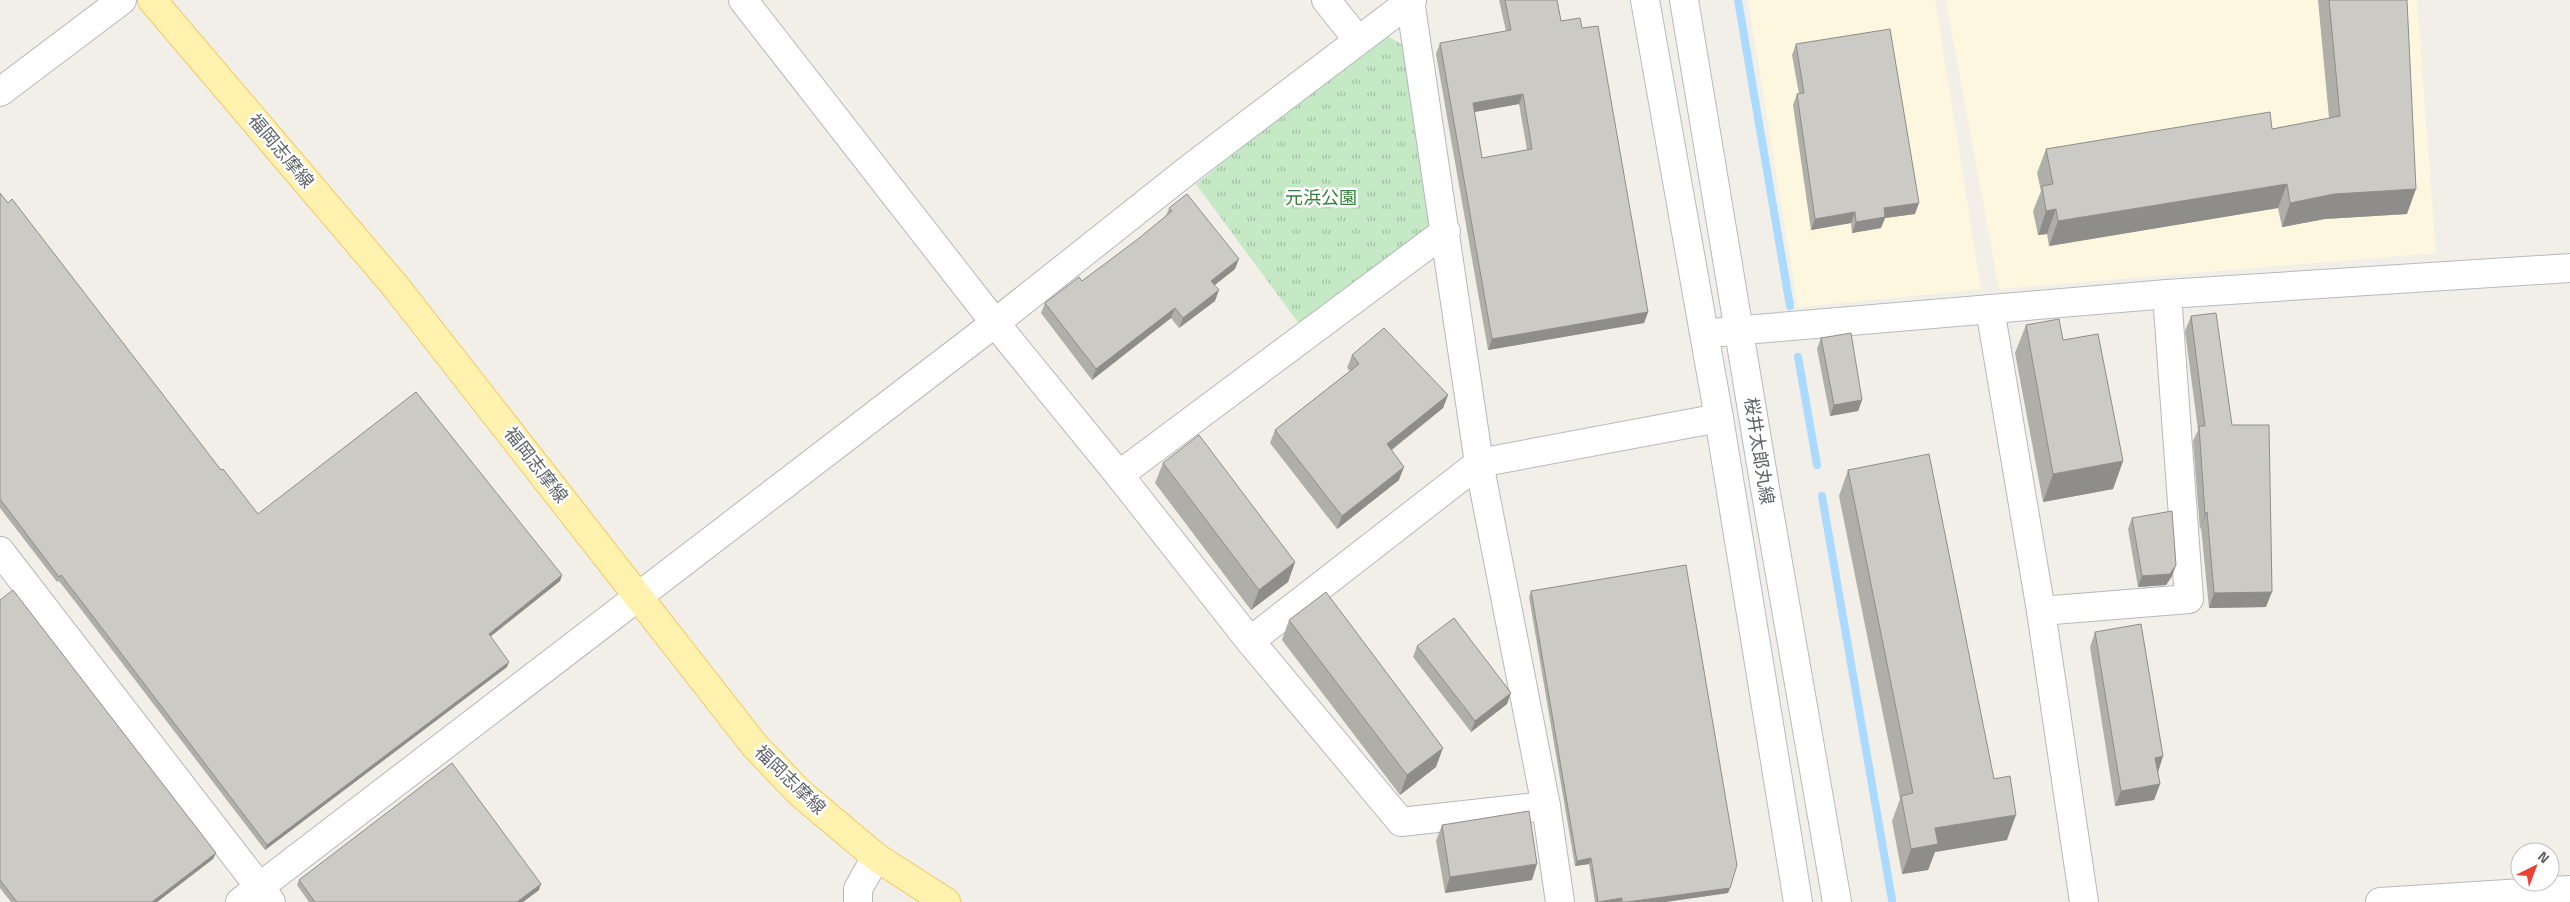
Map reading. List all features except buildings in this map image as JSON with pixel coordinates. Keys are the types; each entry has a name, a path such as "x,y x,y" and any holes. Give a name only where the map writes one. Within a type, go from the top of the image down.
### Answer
{"main road":[{"name":"福岡志摩線","path":"152,0 396,287 755,746 800,793 876,857 946,902"}],"street":[{"path":"0,92 122,0"},
{"path":"743,0 995,323 1250,641 1401,822 1546,806"},
{"path":"1326,0 1358,40"},
{"name":"桜井太郎丸線","path":"1645,0 1719,418 1798,902"},
{"name":"桜井太郎丸線","path":"1684,0 1837,902"},
{"path":"0,551 257,897 638,596 995,323 1192,166 1411,1 1479,463 1546,806 1560,902"},
{"path":"1119,476 1446,231"},
{"path":"1704,334 2167,294 2570,268"},
{"path":"2040,611 2189,599 2167,294"},
{"path":"1990,309 2040,611 2084,902"},
{"path":"1250,641 1479,463 1719,418"},
{"path":"858,902 858,889 876,857"},
{"path":"2380,902 2570,890"}],"shaded area":[{"path":"1748,0 1935,0 1981,289 1798,307"},
{"path":"1946,0 2417,0 2436,253 1999,289"}],"green space":[{"name":"元浜公園","path":"1384,34 1403,45 1434,222 1303,329 1196,184"}],"waterway":[{"path":"1738,0 1790,306"},
{"path":"1798,357 1817,465"},
{"path":"1822,496 1892,900"}]}
